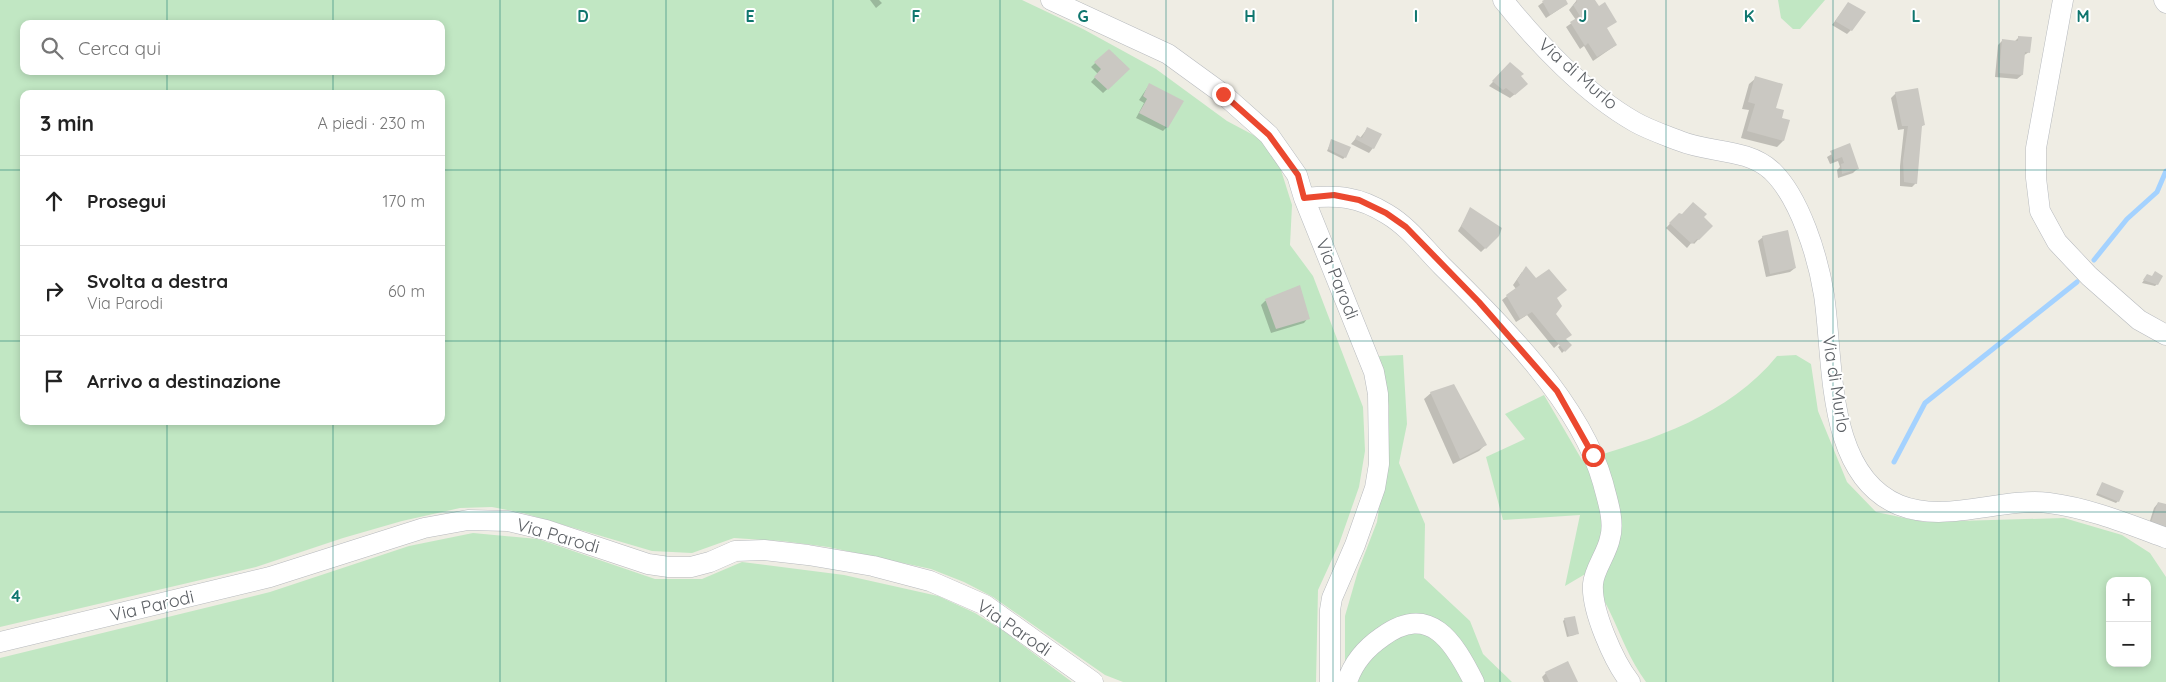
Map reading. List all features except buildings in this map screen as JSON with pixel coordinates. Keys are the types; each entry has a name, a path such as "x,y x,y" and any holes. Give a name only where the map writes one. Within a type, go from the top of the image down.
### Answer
{"street":[{"name":"Via Parodi","path":"1050,0 1168,54 1223,94 1269,135 1298,175 1304,198 1371,364 1378,394 1378,472 1375,488 1358,536 1332,598 1330,610 1330,682"},
{"name":"Via di Murlo","path":"1503,0 1556,60 1635,122 1684,143 1749,158 1762,164 1776,176 1792,198 1813,251 1824,296 1839,421 1856,465 1879,493 1899,505 1911,509 1948,512 2015,503 2049,503 2115,518 2166,538"},
{"path":"2063,0 2036,148 2036,178 2040,211 2057,242 2090,276 2139,320 2166,336"},
{"path":"1304,198 1334,195 1359,200 1386,213 1406,227 1479,302 1557,391 1593,455 1602,480 1610,515 1611,537 1593,582 1594,600 1598,620 1630,682"},
{"name":"Via Parodi","path":"0,642 270,578 424,528 468,520 508,521 546,530 648,564 669,567 691,567 710,562 735,551 764,550 827,558 930,580 985,605 1093,682"},
{"path":"1347,682 1358,660 1372,644 1402,624 1410,622 1431,627 1443,634 1462,659 1474,682"}],"green space":[{"path":"0,0 1022,0 1083,29 1156,69 1227,121 1259,138 1280,167 1292,205 1290,245 1313,276 1363,407 1365,451 1359,487 1339,544 1318,590 1316,682 1123,682 1105,675 993,597 964,582 931,569 828,547 782,541 734,538 692,553 652,551 523,513 492,507 460,508 402,521 343,538 256,567 0,627"},
{"path":"1778,0 1825,0 1800,29 1793,29 1781,18"},
{"path":"1403,355 1407,424 1399,463 1425,524 1424,578 1470,621 1483,654 1512,682 1345,682 1345,616 1358,571 1377,522 1386,460 1389,406 1379,356"},
{"path":"1796,355 1811,364 1818,411 1847,482 1876,512 1924,522 2064,518 2122,535 2150,553 2166,577 2166,682 1646,682 1630,656 1607,605 1587,573 1565,586 1580,515 1503,520 1486,457 1525,439 1505,414 1544,395 1582,460 1636,444 1688,423 1713,410 1758,377 1777,356"},
{"path":"473,533 538,539 655,579 702,579 742,562 844,575 938,596 975,613 1005,632 1072,682 0,682 0,658 270,592 409,546"}],"waterway":[{"path":"2094,260 2127,219 2157,192 2166,171"},
{"path":"1894,462 1925,403 2077,282"}],"route":[{"path":"1223,94 1269,135 1298,175 1304,198 1334,195 1359,200 1386,213 1406,227 1479,302 1557,391 1577,422 1593,455"}]}
